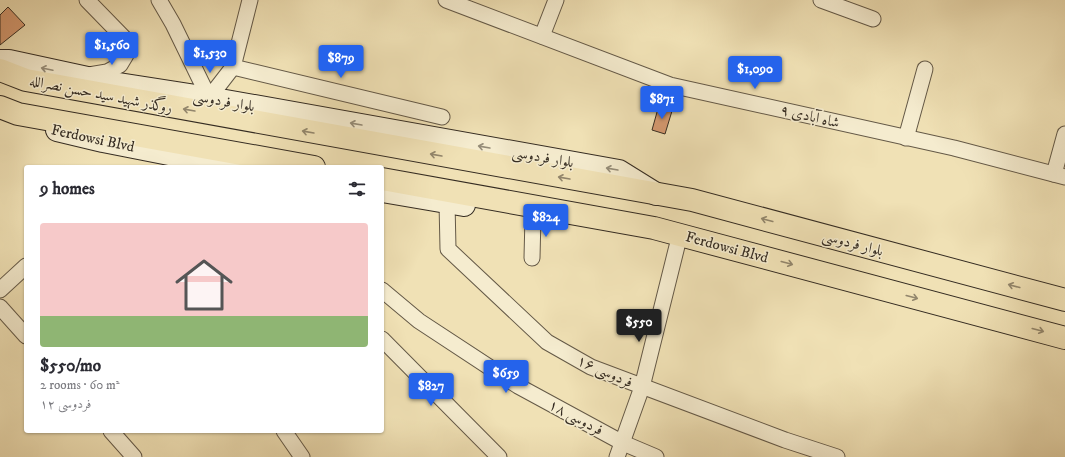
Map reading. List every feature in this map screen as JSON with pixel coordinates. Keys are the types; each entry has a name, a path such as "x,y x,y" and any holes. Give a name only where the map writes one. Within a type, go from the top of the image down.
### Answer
{"main road":[{"name":"بلوار فردوسی","path":"2,62 82,76 106,82 209,98 619,171 658,195 692,200 1065,300"},
{"name":"روگذر شهید سید حسن نصرالله","path":"2,62 26,80 658,195"},
{"path":"0,107 18,114 303,165"},
{"name":"Ferdowsi Blvd","path":"0,114 102,141 225,165"},
{"path":"384,179 654,228"},
{"name":"Ferdowsi Blvd","path":"384,191 616,231 654,228 1065,338"}],"street":[{"path":"82,76 107,72 120,65 126,55 124,38 87,0"},
{"path":"159,0 173,24 209,98 233,67 250,0"},
{"name":"شاه آبادی ۹","path":"446,0 670,85 954,148 1059,176"},
{"path":"542,36 556,0"},
{"path":"821,0 873,18"},
{"path":"233,67 442,118"},
{"path":"906,138 925,69"},
{"path":"1059,176 1065,134"},
{"name":"فردوسی ۱۶","path":"447,202 448,249 547,342 591,367 785,440 837,457"},
{"path":"532,258 533,217"},
{"path":"617,457 642,387 680,234"},
{"path":"0,290 24,268"},
{"name":"فردوسی ۱۸","path":"384,292 420,321 518,386 623,442 656,457"},
{"path":"0,307 24,334"},
{"path":"384,341 500,457"},
{"path":"113,433 134,457"},
{"path":"285,433 302,457"}],"building":[{"path":"8,7 25,25 0,45 0,15"},
{"path":"659,105 672,111 665,134 652,130"}]}
